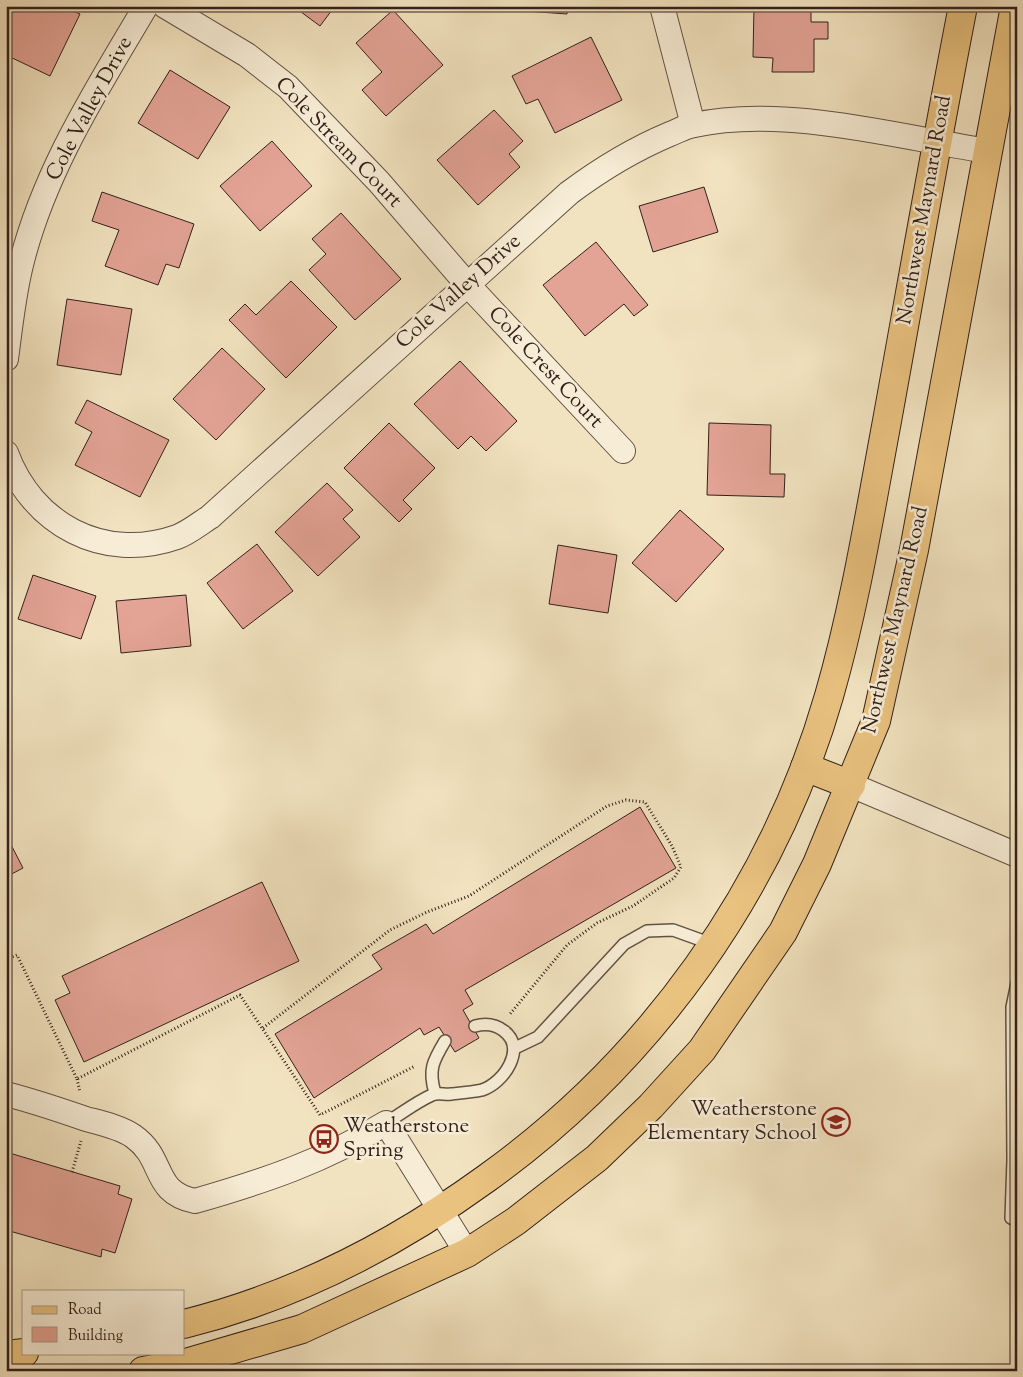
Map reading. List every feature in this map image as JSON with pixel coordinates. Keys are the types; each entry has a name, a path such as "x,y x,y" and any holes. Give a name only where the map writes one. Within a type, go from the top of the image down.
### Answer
{"main road":[{"name":"Northwest Maynard Road","path":"185,1324 217,1316 298,1286 381,1246 441,1210 533,1146 598,1086 660,1018 714,945 760,868 798,786 830,695 860,563 963,6"},
{"name":"Northwest Maynard Road","path":"143,1371 186,1363 302,1329 467,1253 516,1221 597,1158 651,1106 702,1050 783,932 817,864 876,721 897,634 1015,6"},
{"path":"805,767 851,785"},
{"path":"6,1355 22,1353"}],"street":[{"name":"Cole Valley Drive","path":"6,359 20,268 46,190 64,149 146,6"},
{"name":"Cole Stream Court","path":"165,6 247,55 288,87 372,175 467,284"},
{"path":"662,6 693,125"},
{"name":"Cole Valley Drive","path":"6,453 12,470 35,504 72,531 94,540 120,545 150,544 178,536 210,518 569,193 605,166 646,144 693,125 730,120 766,120 826,123 987,150"},
{"name":"Cole Crest Court","path":"467,284 623,451"},
{"path":"851,785 1017,855"},
{"path":"6,1094 132,1135 153,1157 166,1187 180,1198 195,1202 299,1168 331,1154 386,1123 467,1253"}],"lane":[{"path":"515,1048 538,1037 624,944 647,931 673,930 714,945"},
{"path":"1017,983 1012,1008 1015,1151 1011,1218 1017,1220"},
{"path":"386,1123 434,1093 450,1094 483,1090 500,1080 509,1067 515,1048 511,1036 499,1027 486,1023 475,1026"},
{"path":"434,1093 430,1079 432,1061 445,1041"}],"path":[{"path":"263,1028 390,930 427,912 469,896 607,806 626,800 645,802 672,846 681,868 674,878 633,906 597,923 568,945 509,1015"},
{"path":"6,959 17,955 77,1079 240,995 320,1116 418,1064"}],"building":[{"path":"6,6 63,6 80,14 50,76 6,55"},
{"path":"293,6 335,6 320,26"},
{"path":"497,6 568,6 567,14 497,9"},
{"path":"754,6 811,6 811,22 828,22 828,39 814,39 814,72 772,72 773,58 753,57"},
{"path":"393,10 443,65 386,116 362,90 382,72 356,43"},
{"path":"591,37 622,100 555,133 538,99 526,104 512,76"},
{"path":"170,70 230,107 198,159 138,123"},
{"path":"494,110 523,141 509,154 520,167 478,205 437,160"},
{"path":"6,124 12,126 6,144"},
{"path":"272,141 312,186 260,231 220,186"},
{"path":"704,187 718,232 653,252 639,206"},
{"path":"102,192 194,224 179,268 166,264 158,285 105,266 119,230 92,221"},
{"path":"341,213 401,279 355,320 309,270 326,254 312,239"},
{"path":"596,242 648,305 634,316 624,304 585,336 543,285"},
{"path":"291,281 337,327 286,378 229,320 245,304 256,315"},
{"path":"67,299 132,309 121,375 57,365"},
{"path":"222,348 265,389 216,440 173,399"},
{"path":"460,361 517,421 486,451 471,436 458,449 414,404"},
{"path":"87,400 169,440 140,497 75,465 92,432 75,423"},
{"path":"389,423 435,468 403,500 412,509 399,522 344,468"},
{"path":"709,423 771,425 770,474 785,474 784,497 707,495"},
{"path":"327,483 353,510 343,519 360,537 318,576 275,532"},
{"path":"680,510 724,549 676,602 632,563"},
{"path":"257,544 293,591 243,629 207,583"},
{"path":"558,545 617,555 608,613 549,604"},
{"path":"33,575 96,596 81,639 18,619"},
{"path":"186,595 191,646 121,653 116,601"},
{"path":"640,807 676,868 465,990 473,1004 463,1010 479,1038 455,1052 439,1027 424,1035 420,1028 314,1098 275,1034 382,969 372,955 426,924 433,934"},
{"path":"6,835 23,868 6,877"},
{"path":"262,882 299,961 84,1062 55,1000 70,993 62,976"},
{"path":"6,1152 120,1186 118,1194 132,1199 115,1253 102,1249 101,1257 6,1230"}],"place":[{"name":"Weatherstone Elementary School","path":"836,1122"},
{"name":"Weatherstone Spring","path":"324,1139"}]}
